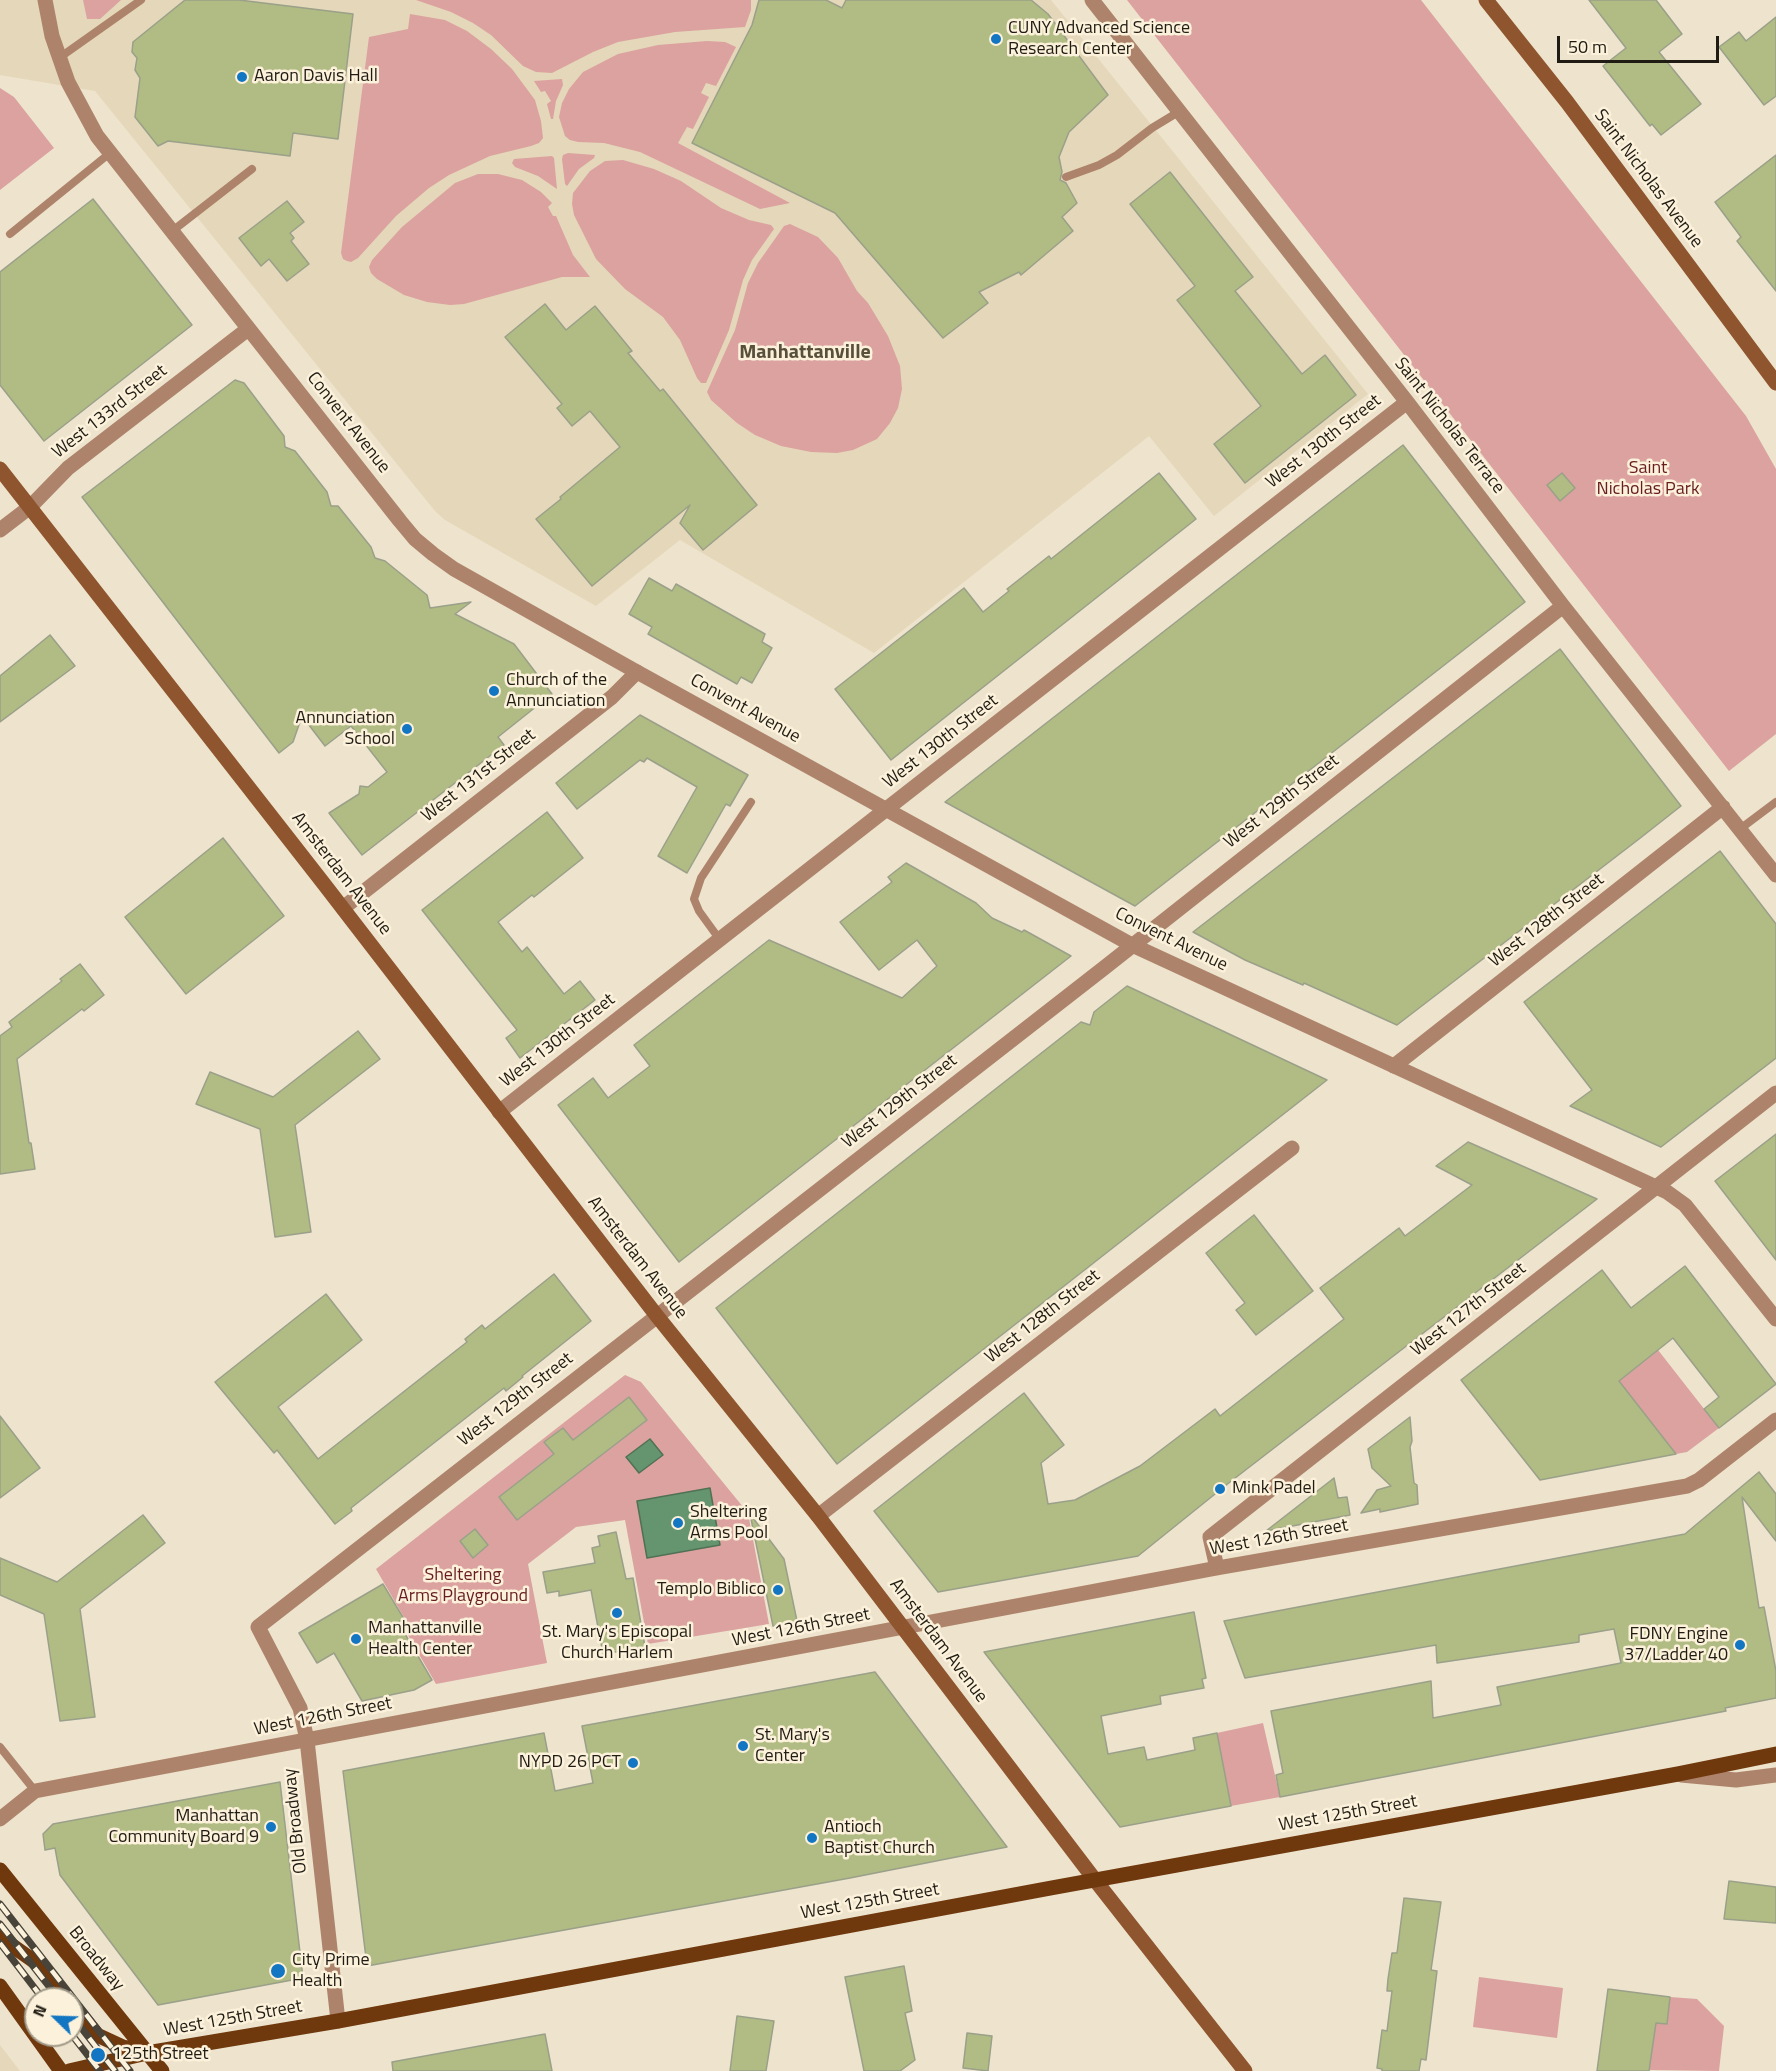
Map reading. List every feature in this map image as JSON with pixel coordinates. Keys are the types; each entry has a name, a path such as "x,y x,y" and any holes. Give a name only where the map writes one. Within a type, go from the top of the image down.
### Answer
{"main road":[{"name":"Saint Nicholas Avenue","path":"1486,0 1567,102 1776,383"},
{"name":"Amsterdam Avenue","path":"0,470 343,908 657,1316 818,1516 1095,1880 1245,2071"},
{"name":"West 125th Street","path":"69,2071 147,2053 338,2021 1776,1754"},
{"name":"Broadway","path":"0,1870 162,2071"},
{"path":"0,1937 41,1966 58,1987"},
{"path":"0,1986 61,2071"},
{"path":"84,2019 97,2035 123,2047 147,2053"}],"street":[{"name":"Convent Avenue","path":"45,0 59,58 77,102 110,153 415,539 454,569 1132,945 1658,1187 1685,1205 1776,1319"},
{"name":"Saint Nicholas Terrace","path":"1092,0 1407,402 1563,606 1776,875"},
{"name":"West 133rd Street","path":"0,530 30,507 68,468 248,329"},
{"name":"West 130th Street","path":"499,1112 1407,402"},
{"name":"West 129th Street","path":"258,1627 1563,606"},
{"name":"West 131st Street","path":"343,908 612,697 637,672"},
{"name":"West 128th Street","path":"1394,1066 1724,807"},
{"name":"West 127th Street","path":"1217,1568 1210,1537 1776,1093"},
{"name":"West 128th Street","path":"818,1516 1292,1148"},
{"name":"West 126th Street","path":"0,1819 35,1791 1217,1568 1687,1486 1699,1480 1776,1420"},
{"name":"Old Broadway","path":"258,1627 300,1708 307,1740 338,2021"},
{"name":"West 125th Street","path":"1678,1774 1736,1780 1776,1774"}],"lane":[{"path":"59,58 141,0"},
{"path":"1066,177 1099,165 1117,155 1152,128 1180,111"},
{"path":"10,234 110,153"},
{"path":"171,232 252,169"},
{"path":"720,940 699,911 694,900 701,878 751,802"},
{"path":"1740,829 1776,802"},
{"path":"0,1747 35,1791"}],"shaded area":[{"path":"0,0 1051,0 1368,394 1214,516 1149,436 874,653 680,540 596,606 445,520 435,511 95,91 0,75"},
{"path":"650,1439 663,1455 639,1473 626,1457"},
{"name":"Sheltering Arms Pool","path":"710,1488 720,1545 647,1558 637,1501"},
{"path":"0,2045 20,2071 0,2071"}],"green space":[{"path":"83,0 121,0 100,19 87,19"},
{"path":"416,0 751,0 751,10 745,27 675,32 618,42 552,73 536,72 523,66 491,35 473,23 451,12"},
{"name":"Saint Nicholas Park","path":"1127,0 1421,0 1746,416 1776,469 1776,734 1729,771"},
{"path":"410,14 445,20 467,31 491,49 512,69 535,100 543,138 539,143 490,156 449,175 429,188 396,216 358,258 351,262 343,259 341,253 369,37 408,29"},
{"path":"707,41 725,42 736,47 716,86 706,83 701,93 709,97 693,129 687,127 678,143 790,203 760,209 640,152 604,143 578,142 565,136 559,117 562,103 569,89 583,72 618,54 658,45"},
{"path":"562,79 563,85 556,101 553,119 551,119 547,104 551,101 545,91 541,92 534,81"},
{"path":"0,88 14,97 54,148 0,190"},
{"path":"568,153 595,155 579,169 567,186 562,159 563,155"},
{"path":"552,156 557,189 538,176 515,167 512,163 514,159"},
{"path":"623,160 654,169 681,181 721,208 749,220 771,225 774,229 752,260 743,280 729,330 706,383 701,383 697,378 680,340 663,317 625,289 596,259 574,215 573,193 590,171 605,161"},
{"path":"478,174 498,174 522,180 541,192 552,203 548,207 553,216 556,216 573,255 590,277 562,277 464,304 450,305 427,302 404,295 371,273 369,267 372,260 402,227 455,183"},
{"path":"790,224 818,237 838,258 857,291 868,303 888,336 900,366 902,389 898,408 890,423 877,439 853,450 837,453 811,452 781,446 755,435 737,423 711,400 707,392 735,330 748,283 758,263 784,226"},
{"path":"1658,1350 1719,1428 1687,1452 1676,1454 1619,1381"},
{"name":"Sheltering Arms Playground","path":"625,1375 641,1382 748,1513 769,1624 648,1644 625,1520 576,1527 528,1564 547,1663 436,1684 401,1623 405,1619 376,1569"},
{"path":"1263,1723 1280,1797 1231,1806 1217,1733"},
{"path":"1479,1977 1563,1988 1557,2038 1473,2027"},
{"path":"1670,1997 1697,1999 1724,2026 1719,2071 1649,2070 1656,2023 1667,2024"}],"building":[{"name":"Aaron Davis Hall","path":"185,0 239,0 353,14 338,139 293,133 290,156 168,141 158,146 135,117 140,78 135,70 137,58 132,52 133,42"},
{"path":"759,0 826,0 842,8 846,0 1031,0 1048,14 1108,95 1069,132 1059,157 1062,172 1060,180 1066,183 1077,203 1062,217 1073,231 1021,275 1019,272 979,292 988,303 943,338 835,213 692,143 752,25"},
{"path":"1589,0 1656,0 1682,34 1659,52 1701,104 1661,135 1652,124 1650,126 1603,66 1626,48"},
{"path":"1776,17 1776,96 1764,105 1719,47 1739,32 1746,41"},
{"path":"1776,155 1776,291 1737,241 1741,237 1715,202"},
{"path":"1170,172 1253,277 1235,291 1302,374 1325,355 1356,395 1245,483 1214,444 1261,406 1177,300 1195,286 1130,204"},
{"path":"93,199 192,325 44,441 0,385 0,272"},
{"path":"287,201 304,222 290,233 294,238 291,241 309,264 287,281 269,259 261,266 239,238"},
{"path":"545,304 566,330 595,306 632,351 628,353 660,391 663,389 757,505 703,550 680,523 690,505 592,586 536,519 620,447 590,411 572,426 557,408 562,404 505,337"},
{"path":"235,380 244,383 284,436 285,447 295,451 327,492 331,506 338,506 371,547 375,558 385,561 427,595 430,608 471,602 455,614 514,644 552,694 498,737 504,745 362,855 329,813 359,794 360,786 368,787 387,772 351,726 325,746 302,716 293,742 279,753 82,497"},
{"path":"1403,445 1525,602 1306,773 1135,906 945,802"},
{"path":"1159,473 1196,519 891,760 835,689 964,588 983,612 1009,591 1007,589 1049,556 1051,559"},
{"path":"1562,473 1575,488 1560,501 1547,485"},
{"path":"649,578 672,591 676,584 765,634 762,642 772,648 752,683 741,677 737,684 648,634 652,627 629,614"},
{"path":"50,635 75,666 0,722 0,676"},
{"path":"1560,649 1681,806 1639,839 1397,1025 1304,983 1303,985 1245,960 1193,932"},
{"path":"640,715 748,775 730,806 726,804 687,873 658,856 697,787 647,758 644,762 640,760 577,809 556,783"},
{"path":"547,812 583,858 498,922 522,952 527,947 564,994 580,981 595,1000 520,1058 506,1038 517,1030 422,910"},
{"path":"223,838 284,916 186,994 125,917"},
{"path":"1720,851 1776,924 1776,1058 1661,1147 1570,1106 1592,1090 1524,1002"},
{"path":"906,863 976,903 992,918 1022,932 1024,930 1071,956 679,1262 558,1105 593,1078 608,1098 650,1066 634,1045 769,940 902,998 937,966 917,940 879,970 840,922 892,882 888,877"},
{"path":"80,964 104,995 17,1059 35,1169 0,1174 0,1036 12,1027 9,1022"},
{"path":"1127,986 1327,1080 837,1464 716,1308 1081,1022 1090,1025 1094,1012"},
{"path":"358,1031 380,1059 295,1125 311,1232 275,1237 260,1129 196,1104 210,1072 273,1097"},
{"path":"1776,1134 1776,1260 1715,1181"},
{"path":"1468,1142 1597,1199 1230,1482 1138,1556 938,1592 874,1511 1024,1393 1064,1445 1041,1463 1048,1504 1075,1500 1140,1466 1215,1409 1220,1416 1344,1319 1320,1288 1399,1228 1405,1236 1472,1185 1436,1166"},
{"path":"1254,1215 1313,1291 1256,1335 1236,1310 1245,1303 1206,1253"},
{"path":"1685,1266 1776,1384 1719,1428 1704,1409 1719,1397 1673,1338 1619,1381 1676,1454 1540,1480 1461,1380 1602,1270 1631,1308"},
{"path":"554,1274 591,1321 506,1391 504,1388 351,1508 352,1511 335,1524 277,1450 274,1453 215,1382 326,1294 362,1340 278,1407 318,1459 467,1342 465,1339 482,1325 485,1329"},
{"path":"629,1397 647,1420 517,1520 499,1497 554,1454 544,1442 563,1428 573,1440"},
{"path":"0,1416 40,1468 0,1498"},
{"path":"1410,1417 1412,1441 1410,1447 1418,1504 1380,1512 1380,1509 1361,1513 1377,1490 1391,1486 1372,1468 1368,1449"},
{"path":"1759,1472 1776,1494 1776,1541 1742,1497 1759,1608 1764,1607 1776,1671 1776,1698 1725,1708 1726,1711 1280,1797 1276,1775 1283,1773 1271,1711 1431,1681 1433,1718 1501,1705 1497,1687 1621,1663 1614,1629 1579,1635 1579,1642 1437,1663 1436,1645 1245,1678 1224,1621 1685,1534"},
{"path":"1334,1478 1338,1498 1347,1497 1350,1515 1266,1531"},
{"name":"Templo Biblico","path":"750,1514 784,1559 797,1621 773,1626"},
{"path":"143,1515 165,1543 80,1609 95,1717 60,1721 44,1614 0,1595 0,1558 57,1582"},
{"path":"475,1529 488,1545 473,1558 460,1541"},
{"path":"616,1532 626,1579 633,1578 645,1647 603,1654 591,1590 559,1596 559,1591 547,1593 543,1572 595,1563 592,1548 600,1546 598,1536"},
{"name":"Manhattanville Health Center","path":"383,1584 404,1619 398,1622 432,1680 414,1690 362,1701 334,1653 317,1663 299,1633"},
{"path":"1194,1612 1206,1678 1202,1679 1204,1688 1160,1696 1161,1704 1101,1716 1108,1754 1144,1747 1147,1760 1195,1750 1193,1738 1217,1733 1231,1806 1120,1827 984,1652"},
{"path":"875,1672 1007,1847 367,1966 343,1771 544,1733 555,1791 593,1783 582,1726"},
{"path":"280,1782 303,1978 158,2005 60,1875 55,1848 45,1850 43,1834 53,1824"},
{"path":"1729,1881 1776,1887 1776,1923 1724,1919"},
{"path":"1404,1898 1441,1902 1431,1970 1437,1971 1426,2060 1421,2059 1419,2071 1382,2071 1377,2068 1382,2030 1387,2031 1392,1991 1387,1991 1388,1979 1392,1953 1397,1953"},
{"path":"904,1966 912,2011 905,2013 915,2060 900,2071 864,2071 845,1977"},
{"path":"1608,1989 1670,1997 1667,2024 1656,2023 1649,2071 1597,2071"},
{"path":"737,2016 774,2021 766,2071 730,2071"},
{"path":"967,2033 992,2036 988,2071 963,2068"},
{"path":"545,2034 552,2071 393,2071 392,2062"}],"railway":[{"path":"0,1904 130,2071"},
{"path":"0,1924 50,1987"},
{"path":"0,1943 34,1987"},
{"path":"84,2031 115,2071"},
{"path":"81,2047 100,2071"}],"place":[{"name":"CUNY Advanced Science Research Center","path":"996,39"},
{"name":"Aaron Davis Hall","path":"242,77"},
{"name":"Church of the Annunciation","path":"494,691"},
{"name":"Annunciation School","path":"407,729"},
{"name":"Mink Padel","path":"1220,1489"},
{"name":"Sheltering Arms Pool","path":"678,1523"},
{"name":"Templo Biblico","path":"778,1590"},
{"name":"St. Mary's Episcopal Church Harlem","path":"617,1613"},
{"name":"Manhattanville Health Center","path":"356,1639"},
{"name":"FDNY Engine 37/Ladder 40","path":"1740,1645"},
{"name":"St. Mary's Center","path":"743,1746"},
{"name":"NYPD 26 PCT","path":"633,1763"},
{"name":"Manhattan Community Board 9","path":"271,1827"},
{"name":"Antioch Baptist Church","path":"812,1838"},
{"name":"City Prime Health","path":"278,1971"},
{"name":"125th Street","path":"98,2055"}],"district":[{"name":"Manhattanville","path":"805,353"}]}
